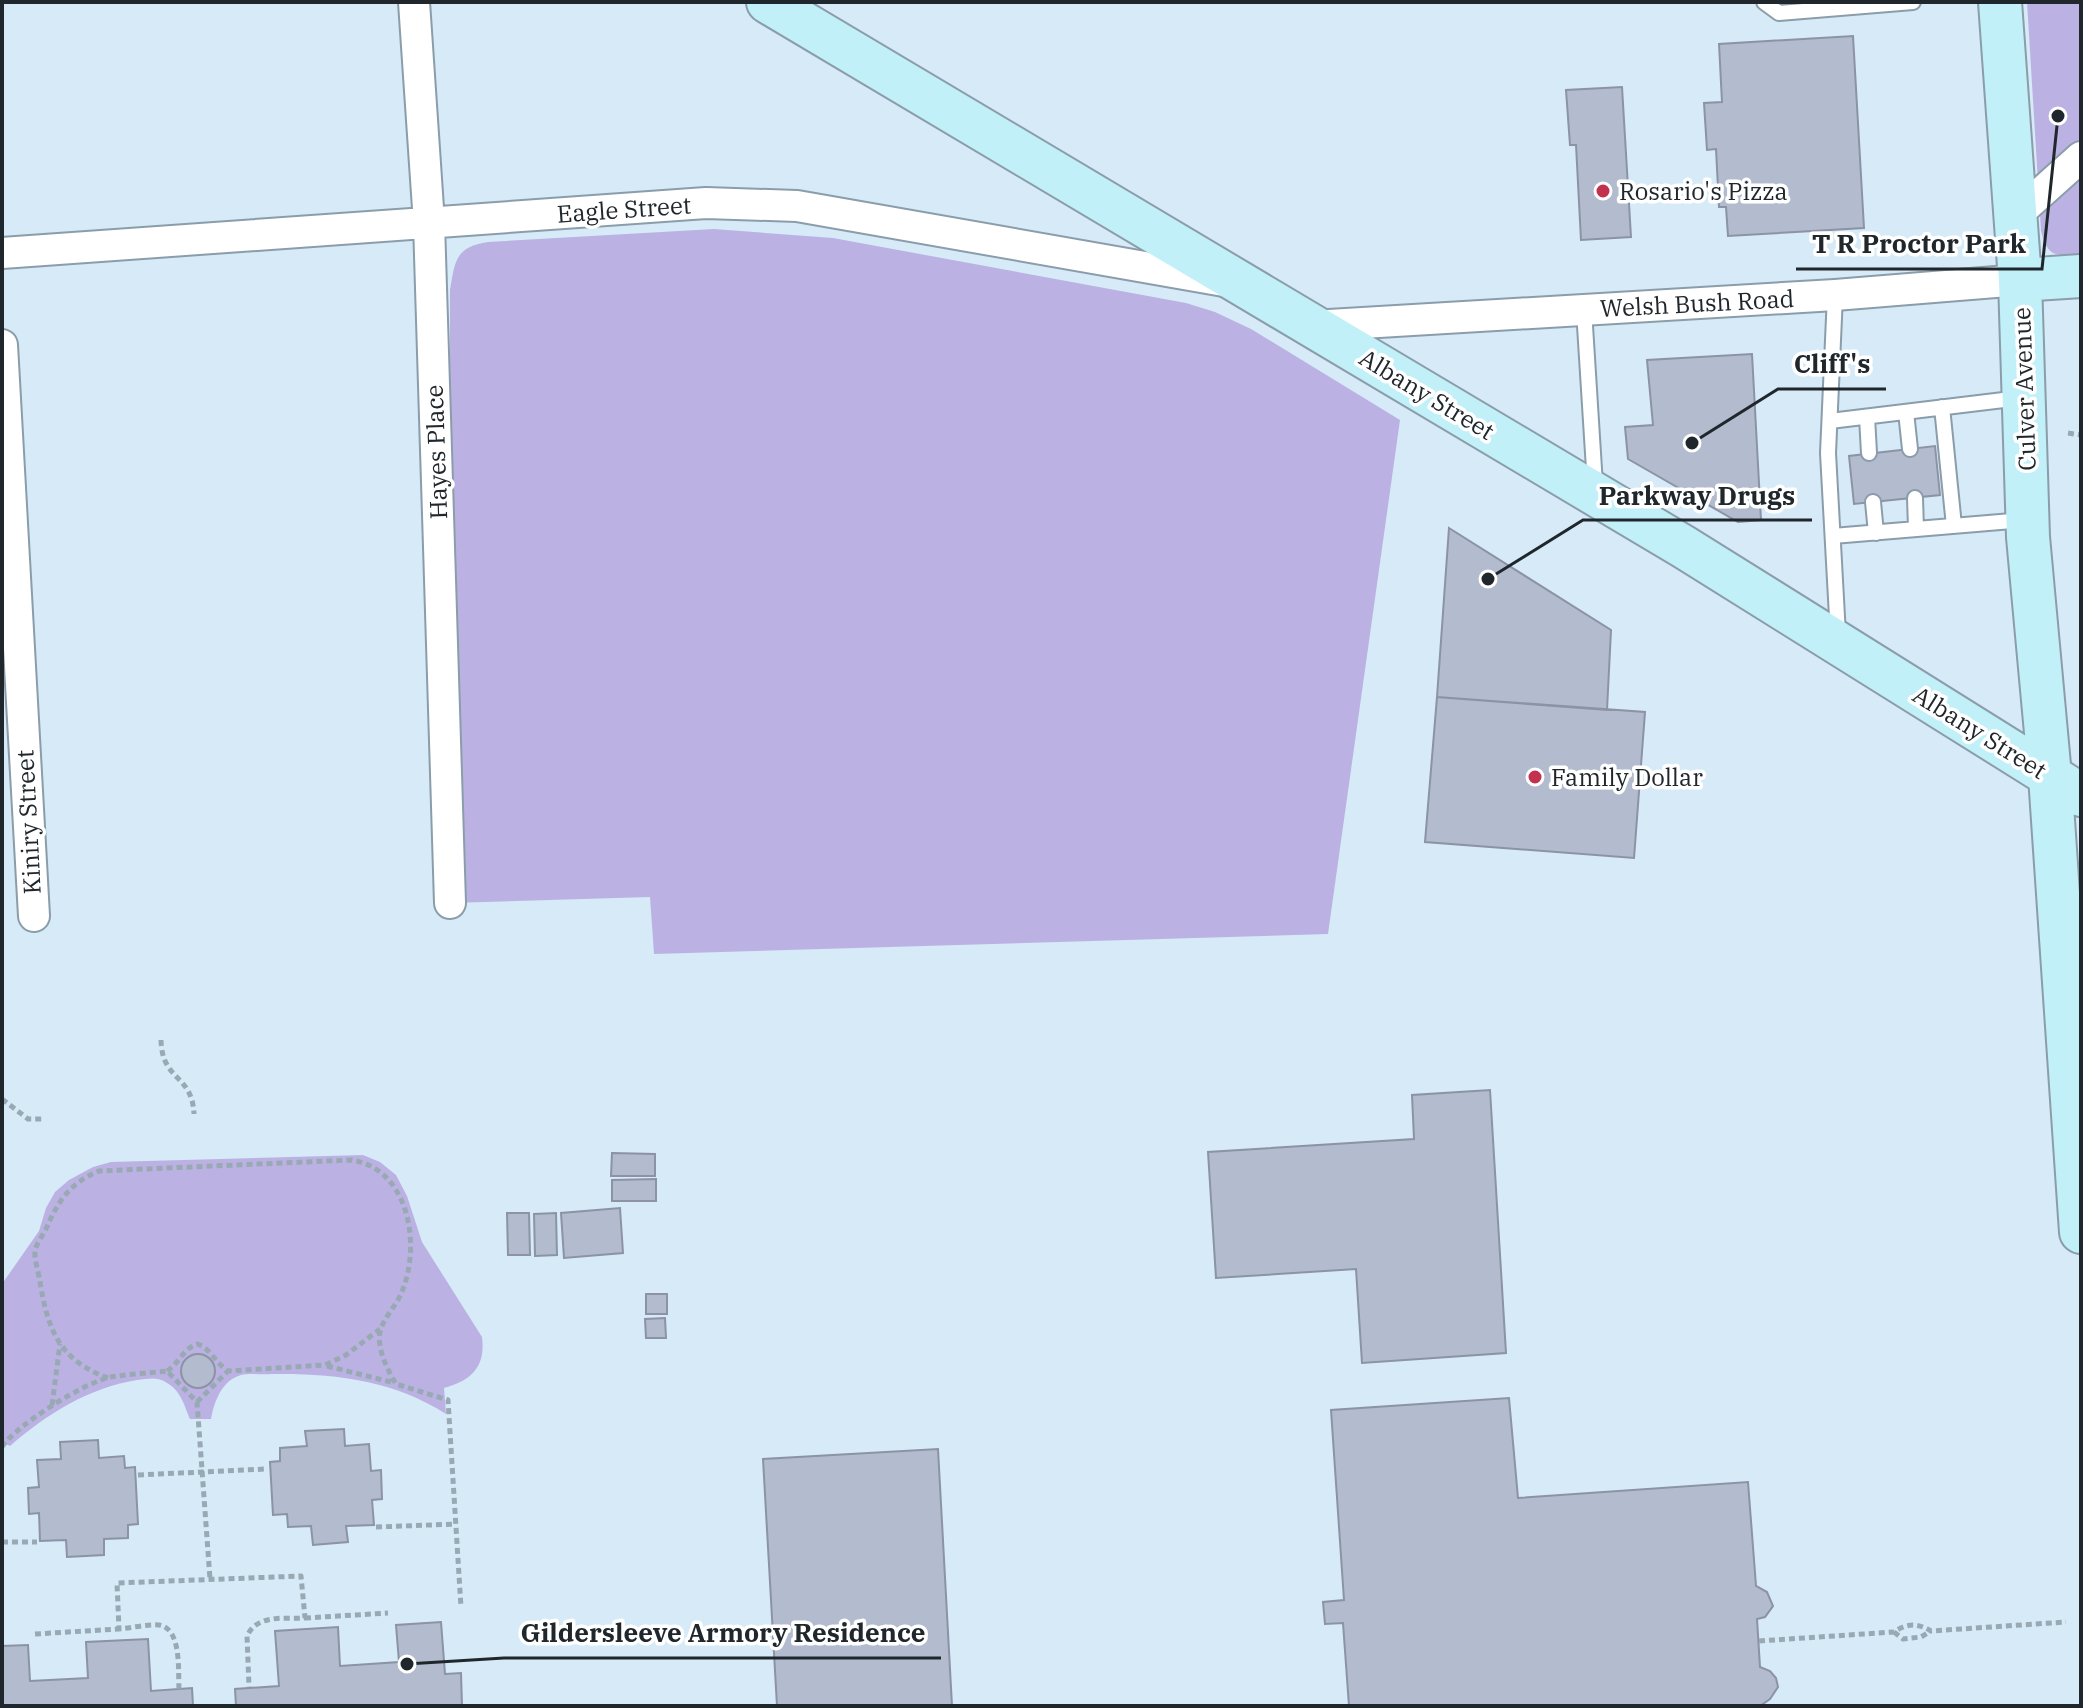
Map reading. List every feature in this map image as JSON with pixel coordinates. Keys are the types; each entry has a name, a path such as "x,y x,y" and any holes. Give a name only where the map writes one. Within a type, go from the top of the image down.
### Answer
{"street":[{"name":"Hayes Place","path":"414,2 429,223 450,903"},
{"name":"Albany Street","path":"768,2 1596,494 2065,786"},
{"name":"Culver Avenue","path":"2000,2 2020,280 2027,520 2065,786 2081,1232"},
{"path":"2015,216 2081,157"},
{"name":"Eagle Street","path":"2,253 706,203 797,206 1241,284"},
{"name":"Welsh Bush Road","path":"1312,326 1835,295 2081,276"},
{"name":"Kiniry Street","path":"2,345 34,916"}],"lane":[{"path":"1764,2 1779,13 1913,2"},
{"path":"1835,295 1828,453 1839,644"},
{"path":"1584,310 1596,494"},
{"path":"1830,421 2024,397"},
{"path":"1942,407 1954,526"},
{"path":"1906,412 1910,449"},
{"path":"1867,417 1869,453"},
{"path":"1915,498 1916,529"},
{"path":"1873,502 1876,533"},
{"path":"1833,536 2027,520"}],"path":[{"path":"2068,433 2081,435"},
{"path":"161,1040 164,1064 188,1088 194,1114"},
{"path":"2,1099 28,1119 42,1119"},
{"path":"108,1378 69,1356 60,1344 46,1312 35,1251 56,1206 72,1185 99,1171 351,1160 367,1162 378,1168 396,1187 402,1201 410,1255 404,1288 380,1329 356,1348 325,1365"},
{"path":"380,1329 379,1342 396,1384"},
{"path":"51,1406 60,1344"},
{"path":"2,1447 51,1406 108,1378 167,1371 179,1361 186,1349 197,1344 208,1349 228,1371"},
{"path":"197,1402 228,1371 325,1365 448,1400 461,1607"},
{"path":"167,1371 197,1402 210,1579"},
{"path":"138,1475 266,1469"},
{"path":"376,1527 456,1524"},
{"path":"2,1542 37,1542"},
{"path":"119,1629 117,1583 301,1576 305,1618"},
{"path":"249,1687 247,1636 257,1623 388,1613"},
{"path":"1894,1632 1903,1639 1921,1637 1931,1631 2066,1622"},
{"path":"35,1634 161,1625 170,1630 174,1638 179,1689"},
{"path":"1759,1641 1894,1632 1903,1626 1920,1625 1931,1631"}],"shaded area":[{"path":"2027,2 2081,2 2081,254 2065,255 2050,251 2041,231"},
{"path":"714,229 833,238 1186,303 1215,312 1251,329 1400,420 1328,934 654,954 650,897 450,903 450,290 458,257 477,244 488,242"},
{"path":"363,1155 380,1162 396,1175 407,1196 422,1242 482,1337 482,1357 475,1371 462,1381 444,1388 446,1414 405,1393 362,1381 317,1375 248,1374 234,1378 224,1387 211,1419 190,1419 182,1399 172,1386 149,1379 119,1384 85,1396 39,1423 10,1446 2,1442 2,1284 39,1231 55,1192 69,1180 93,1167 111,1162"}],"building":[{"path":"1853,36 1864,228 1728,236 1726,207 1719,207 1716,149 1707,150 1704,103 1722,102 1719,44"},
{"name":"Rosario's Pizza","path":"1622,87 1631,237 1581,240 1576,145 1570,145 1566,90"},
{"path":"1752,354 1761,520 1738,522 1628,459 1625,427 1653,425 1647,360"},
{"path":"1935,446 1940,495 1854,504 1849,456"},
{"path":"1449,528 1611,630 1607,710 1437,697"},
{"name":"Family Dollar","path":"1437,697 1645,712 1634,858 1425,842"},
{"path":"1490,1090 1506,1353 1362,1363 1356,1269 1216,1278 1208,1152 1414,1139 1412,1095"},
{"path":"612,1153 655,1154 655,1176 611,1176"},
{"path":"656,1179 656,1201 612,1201 612,1180"},
{"path":"620,1208 623,1253 564,1258 561,1213"},
{"path":"507,1213 529,1213 530,1255 508,1255"},
{"path":"556,1213 557,1255 535,1256 534,1214"},
{"path":"646,1294 667,1294 667,1314 646,1314"},
{"path":"665,1318 666,1338 646,1338 645,1319"},
{"path":"198,1354 210,1359 215,1371 210,1383 198,1388 186,1383 181,1371 186,1359"},
{"path":"1509,1398 1518,1498 1748,1482 1756,1586 1767,1592 1773,1606 1765,1617 1757,1619 1760,1667 1770,1671 1778,1687 1770,1699 1760,1706 1349,1706 1343,1623 1325,1624 1323,1602 1344,1600 1331,1410"},
{"path":"344,1429 345,1446 369,1444 371,1471 381,1470 382,1499 372,1500 374,1525 346,1526 348,1542 313,1545 311,1526 288,1527 287,1514 273,1515 270,1462 280,1461 280,1448 307,1446 305,1431"},
{"path":"98,1440 99,1458 124,1456 125,1468 135,1467 138,1524 128,1525 128,1538 104,1539 104,1555 67,1557 66,1540 40,1541 39,1513 29,1514 28,1488 39,1487 37,1460 61,1459 60,1442"},
{"path":"938,1449 952,1706 777,1706 763,1459"},
{"path":"441,1622 445,1674 461,1673 462,1706 236,1706 235,1689 279,1686 275,1631 338,1627 340,1666 399,1662 396,1625"},
{"path":"148,1639 151,1691 192,1688 193,1706 2,1706 2,1646 28,1645 30,1681 88,1678 86,1642"}],"place":[{"name":"T R Proctor Park","path":"2058,116"},
{"name":"Rosario's Pizza","path":"1603,191"},
{"name":"Cliff's","path":"1692,443"},
{"name":"Parkway Drugs","path":"1488,579"},
{"name":"Family Dollar","path":"1535,777"},
{"name":"Gildersleeve Armory Residence","path":"407,1664"}]}
